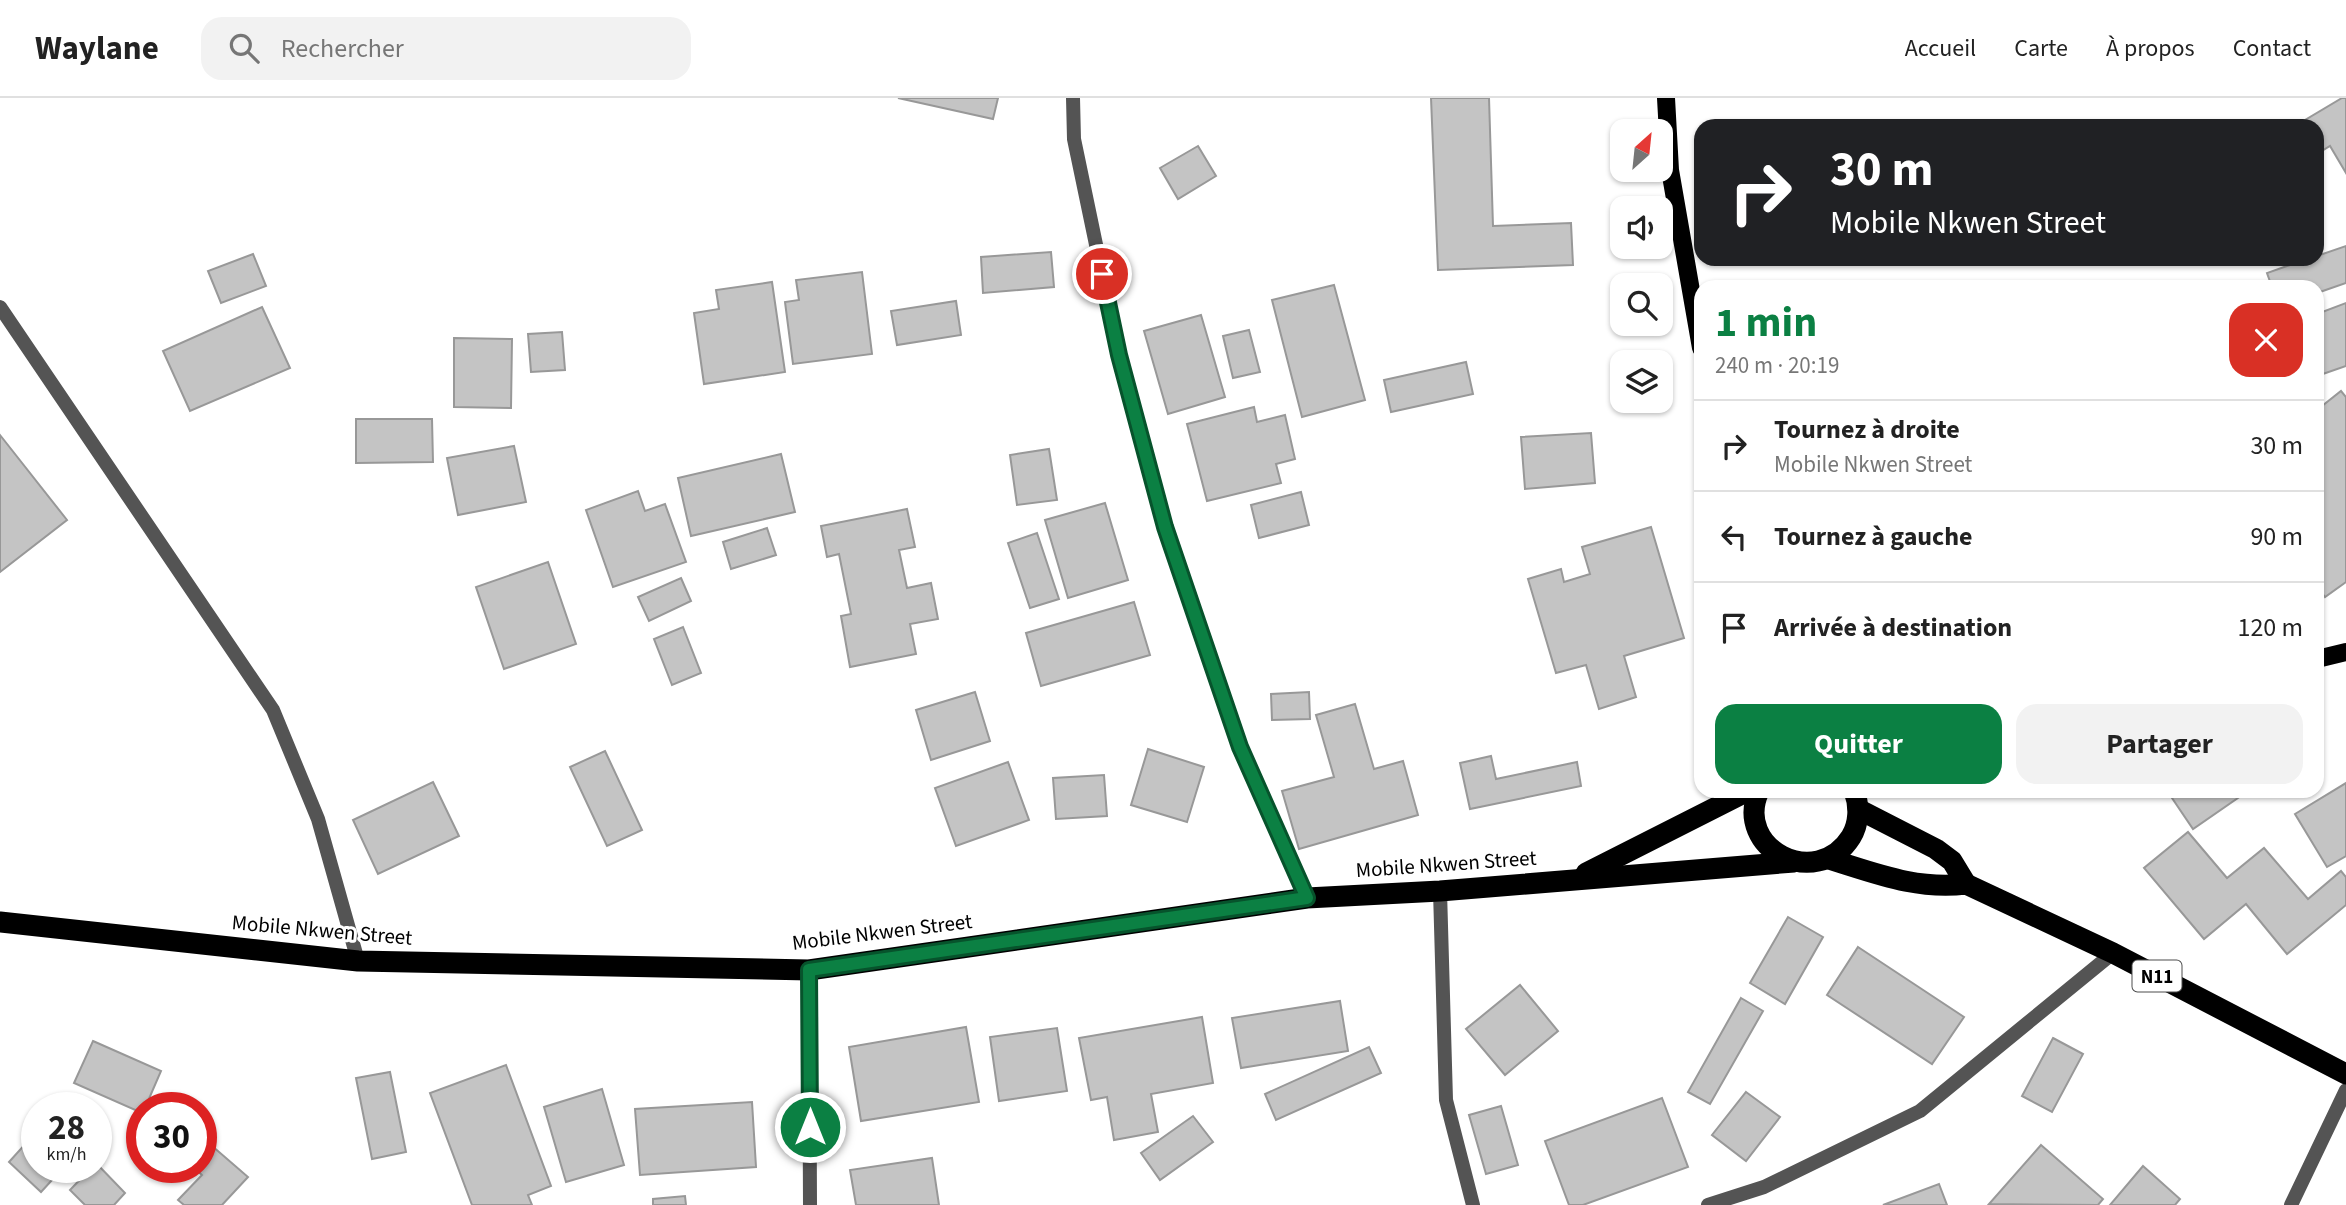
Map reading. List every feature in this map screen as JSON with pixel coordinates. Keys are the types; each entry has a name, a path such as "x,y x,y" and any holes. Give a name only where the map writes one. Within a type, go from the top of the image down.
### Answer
{"highway":[{"name":"Mobile Nkwen Street","path":"0,922 358,961 809,970 1307,898 1440,891 1575,879 1734,798"},
{"path":"1757,798 1754,811 1758,831 1764,842 1777,854 1794,862"},
{"path":"1575,879 1794,862 1811,863 1829,859 1845,846 1856,829 1856,800"},
{"name":"N11","path":"1856,800 1937,849 1952,861 1966,884"},
{"name":"N11","path":"1829,859 1909,883 1945,886 1966,884 2113,953 2346,1074"}],"main road":[{"path":"1666,98 1670,170 1694,308"},
{"path":"2324,657 2346,652"}],"street":[{"path":"1073,98 1074,139 1119,355 1165,527 1240,747 1307,898"},
{"path":"0,307 274,710 318,818 358,961"},
{"path":"1440,891 1446,1100 1473,1205"},
{"path":"1708,1205 1764,1187 1920,1111 2113,953"},
{"path":"809,970 810,1205"},
{"path":"2291,1205 2346,1090"}],"building":[{"path":"898,98 998,98 993,119"},
{"path":"1431,98 1489,98 1493,226 1571,223 1573,265 1438,270"},
{"path":"2346,98 2346,173 2330,146 2324,150 2324,119 2307,119"},
{"path":"1198,146 1216,176 1178,199 1160,168"},
{"path":"2346,246 2346,283 2324,291 2324,280 2270,280 2267,273 2287,266 2324,266 2324,254"},
{"path":"1051,252 1054,287 983,293 981,257"},
{"path":"253,254 266,286 221,303 208,271"},
{"path":"862,272 872,354 793,364 785,302 799,300 796,280"},
{"path":"772,282 785,372 704,384 694,313 719,309 716,290"},
{"path":"1334,285 1365,400 1302,417 1272,300"},
{"path":"956,301 961,335 897,345 891,311"},
{"path":"2346,303 2346,366 2324,374 2324,311"},
{"path":"262,307 290,368 190,411 163,351"},
{"path":"1201,315 1225,397 1168,414 1144,331"},
{"path":"1249,330 1260,372 1233,378 1223,336"},
{"path":"562,332 565,370 531,372 528,334"},
{"path":"454,338 512,339 511,408 454,407"},
{"path":"1466,362 1473,394 1391,412 1384,380"},
{"path":"2341,391 2346,397 2346,582 2325,597 2324,596 2324,404"},
{"path":"1254,407 1257,422 1285,415 1295,459 1276,464 1281,483 1207,501 1187,424"},
{"path":"356,419 432,419 433,462 356,463"},
{"path":"1591,433 1595,483 1525,489 1521,437"},
{"path":"0,435 67,520 0,572"},
{"path":"514,446 526,502 458,515 447,458"},
{"path":"1049,449 1057,500 1017,505 1010,455"},
{"path":"781,454 795,512 691,536 678,478"},
{"path":"638,491 645,511 665,504 686,562 613,587 586,510"},
{"path":"1301,492 1309,525 1259,538 1251,505"},
{"path":"1105,503 1128,580 1068,598 1045,520"},
{"path":"907,509 915,547 899,550 907,588 931,583 938,619 910,624 916,654 850,667 841,616 851,614 839,554 827,557 821,526"},
{"path":"1651,527 1684,638 1624,656 1636,697 1599,709 1586,665 1556,673 1528,579 1561,569 1564,582 1590,574 1582,547"},
{"path":"767,528 776,555 731,569 723,542"},
{"path":"1037,533 1059,599 1030,608 1008,543"},
{"path":"548,562 576,644 504,669 476,587"},
{"path":"681,578 691,601 649,621 638,597"},
{"path":"1134,602 1150,655 1041,686 1026,633"},
{"path":"683,627 701,673 672,685 654,639"},
{"path":"975,692 990,741 931,760 916,710"},
{"path":"1309,692 1310,719 1272,720 1271,694"},
{"path":"1355,704 1374,769 1403,761 1418,815 1299,849 1282,791 1334,777 1316,715"},
{"path":"1148,749 1204,767 1187,822 1131,805"},
{"path":"605,751 642,830 607,846 570,767"},
{"path":"1491,756 1496,779 1577,762 1581,786 1470,809 1460,763"},
{"path":"1008,762 1029,820 956,846 935,788"},
{"path":"1104,775 1107,816 1056,819 1053,778"},
{"path":"433,782 459,836 378,874 353,820"},
{"path":"2346,783 2346,856 2327,867 2295,814"},
{"path":"2172,798 2238,798 2193,829"},
{"path":"2188,832 2227,878 2264,848 2308,899 2341,871 2346,877 2346,905 2287,954 2246,904 2204,939 2144,868"},
{"path":"1788,917 1823,937 1785,1004 1750,983"},
{"path":"1858,947 1964,1017 1932,1064 1827,995"},
{"path":"1520,985 1558,1031 1505,1075 1466,1029"},
{"path":"1741,998 1763,1011 1710,1104 1688,1092"},
{"path":"1340,1001 1348,1051 1241,1068 1232,1018"},
{"path":"1202,1017 1213,1083 1151,1094 1158,1132 1114,1140 1107,1097 1091,1100 1079,1038"},
{"path":"966,1027 979,1102 861,1121 849,1047"},
{"path":"1057,1028 1067,1091 999,1101 990,1037"},
{"path":"2053,1038 2083,1054 2052,1112 2022,1096"},
{"path":"93,1041 161,1071 152,1092 126,1092 126,1106 112,1100 112,1092 94,1092 74,1083"},
{"path":"1369,1047 1381,1073 1276,1120 1265,1094"},
{"path":"506,1065 551,1186 528,1195 532,1205 472,1205 430,1093"},
{"path":"390,1072 406,1152 372,1159 356,1078"},
{"path":"602,1089 624,1165 566,1182 544,1107"},
{"path":"1746,1092 1780,1117 1746,1161 1712,1135"},
{"path":"1662,1098 1688,1167 1583,1205 1569,1205 1545,1141"},
{"path":"752,1102 756,1167 640,1175 635,1109"},
{"path":"1501,1106 1518,1165 1486,1174 1469,1115"},
{"path":"1193,1116 1213,1142 1160,1180 1141,1153"},
{"path":"2041,1145 2103,1199 2098,1205 1989,1204"},
{"path":"21,1149 21,1173 9,1162"},
{"path":"217,1150 248,1177 222,1205 184,1205 178,1200 194,1183 217,1183"},
{"path":"932,1158 939,1205 856,1205 850,1170"},
{"path":"2143,1166 2180,1199 2175,1205 2110,1205"},
{"path":"112,1180 125,1193 114,1205 85,1205 70,1190 77,1183 112,1183"},
{"path":"31,1183 49,1183 41,1192"},
{"path":"1939,1184 1947,1205 1883,1205"},
{"path":"685,1196 686,1205 653,1205 653,1199"}],"route":[{"path":"810,1127 809,970 1307,898 1240,747 1165,527 1119,355 1102,274"}]}
